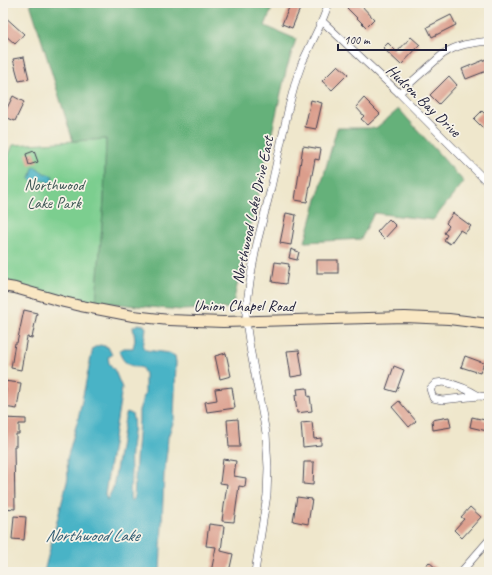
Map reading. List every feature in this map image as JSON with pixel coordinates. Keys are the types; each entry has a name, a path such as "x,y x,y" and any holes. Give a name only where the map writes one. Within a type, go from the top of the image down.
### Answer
{"street":[{"name":"Northwood Lake Drive East","path":"255,572 268,495 268,468 266,433 246,321 246,308 252,269 296,80 329,3"},
{"name":"Hudson Bay Drive","path":"322,21 399,93 489,184"},
{"path":"399,93 443,54 451,49 468,43 489,41"},
{"name":"Union Chapel Road","path":"3,286 81,306 133,316 169,320 223,322 405,316 489,324"},
{"path":"479,396 468,390 444,382 436,383 430,389 433,398 442,400 479,396 489,397"},
{"path":"461,572 489,540"}],"green space":[{"path":"30,3 274,3 265,26 296,39 286,71 232,308 181,310 96,302 104,200 106,139 73,141"},
{"path":"399,109 464,182 433,220 374,213 361,239 305,242 337,128 376,128"},
{"name":"Northwood Lake Park","path":"106,139 104,200 96,302 64,302 3,279 3,169 13,145"}],"water":[{"path":"36,167 44,173 53,176 51,183 43,180 32,181 30,179 33,168"},
{"name":"Northwood Lake","path":"138,324 144,325 146,328 143,348 146,350 169,353 175,356 176,362 174,420 168,437 164,474 160,572 44,572 68,478 67,459 78,419 93,348 100,345 108,347 112,355 108,357 109,363 115,371 122,388 105,494 107,500 113,488 127,412 132,414 134,424 131,447 130,491 131,501 134,499 139,410 145,393 145,374 142,368 125,362 119,351 124,348 133,348 135,340 133,327"}],"building":[{"path":"291,3 302,4 292,28 282,24"},
{"path":"352,3 359,3 374,19 366,27 347,8"},
{"path":"3,15 24,34 15,44 3,33"},
{"path":"451,15 456,25 432,37 427,27"},
{"path":"411,37 420,45 401,65 383,48 388,43 397,52"},
{"path":"24,57 29,79 19,81 13,59"},
{"path":"489,58 489,70 466,79 462,69"},
{"path":"338,65 348,74 332,90 322,81"},
{"path":"449,76 457,85 439,104 430,95"},
{"path":"13,96 24,102 15,121 3,116"},
{"path":"364,98 380,114 368,125 361,119 364,116 356,107"},
{"path":"311,100 322,103 316,129 305,127"},
{"path":"482,111 489,118 489,134 474,119"},
{"path":"303,146 321,149 319,160 315,159 307,202 295,200"},
{"path":"34,151 38,162 29,165 26,154"},
{"path":"286,213 296,215 291,245 280,243"},
{"path":"453,213 471,226 465,233 460,230 450,244 444,240 447,235 444,233 449,226 446,223"},
{"path":"389,219 396,226 384,239 377,232"},
{"path":"291,249 299,252 297,260 289,258"},
{"path":"317,260 338,260 338,273 317,273"},
{"path":"275,262 289,264 286,284 272,282"},
{"path":"24,310 37,313 32,338 27,337 21,370 11,368 15,343 17,343"},
{"path":"299,350 303,375 291,377 287,351"},
{"path":"226,353 231,376 220,379 215,356"},
{"path":"465,356 484,363 480,373 461,367"},
{"path":"394,366 404,370 396,392 386,389"},
{"path":"3,381 21,383 17,409 4,407 6,389 3,389"},
{"path":"232,387 235,408 207,412 205,402 217,400 215,389"},
{"path":"307,388 308,397 310,396 312,411 297,413 295,395 298,395 297,389"},
{"path":"399,401 416,421 409,427 392,407"},
{"path":"449,417 451,427 433,430 432,420"},
{"path":"472,417 489,421 487,431 470,427"},
{"path":"4,418 26,419 26,424 19,424 19,434 16,434 16,446 14,446 15,509 3,508"},
{"path":"238,419 240,447 229,447 227,420"},
{"path":"312,422 314,439 321,438 321,445 303,447 301,423"},
{"path":"223,459 236,461 234,476 246,478 245,487 239,486 234,522 222,521 227,484 220,483"},
{"path":"304,462 314,462 313,485 303,484"},
{"path":"297,497 312,499 308,524 293,521"},
{"path":"470,507 481,517 462,538 454,530 464,519 461,517"},
{"path":"14,516 26,517 24,540 12,539"},
{"path":"209,524 224,526 221,551 233,554 229,572 211,572 216,547 206,546"},
{"path":"429,562 437,569 435,572 420,572"}]}
